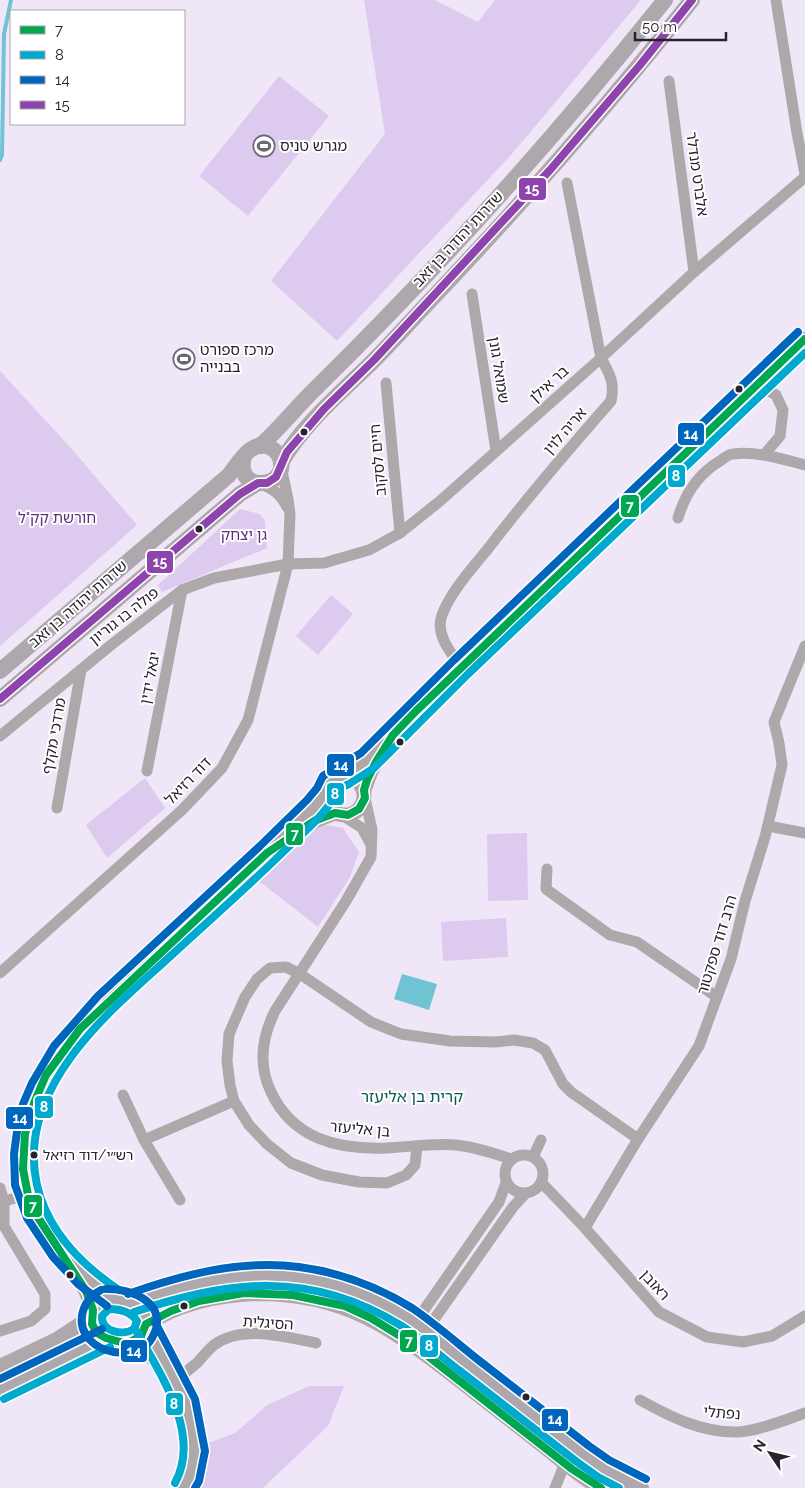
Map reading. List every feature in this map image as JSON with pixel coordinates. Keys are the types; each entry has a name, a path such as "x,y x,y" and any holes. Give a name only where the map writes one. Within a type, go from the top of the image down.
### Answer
{"main road":[{"name":"שדרות יהודה בן זאב","path":"260,446 359,345 501,192 582,101 665,0"},
{"name":"שדרות יהודה בן זאב","path":"281,465 287,452 324,408 374,360 550,170 634,72 692,0"},
{"path":"260,446 272,448 276,452 281,465 276,477 266,483 259,484 252,482 244,473 243,468 244,457 250,449 260,446"},
{"name":"שדרות יהודה בן זאב","path":"0,671 228,476 244,457"},
{"name":"שדרות יהודה בן זאב","path":"0,698 240,494 259,484"},
{"path":"131,1303 166,1291 220,1278 243,1275 295,1276 351,1289 380,1302 421,1327 574,1447 604,1469 640,1488"},
{"path":"146,1326 171,1311 224,1296 244,1293 293,1295 345,1306 371,1318 410,1342 565,1463 601,1488"},
{"path":"0,1367 57,1340 92,1314 103,1300 113,1298 131,1303 142,1309 145,1315 146,1326 141,1336 124,1343 106,1338 95,1330 92,1314"},
{"path":"0,1390 106,1338"}],"street":[{"path":"776,0 805,176"},
{"name":"אלברט מנדלר","path":"669,81 694,272"},
{"name":"בר אילן","path":"288,564 324,563 369,550 400,533 496,451 694,272 805,176"},
{"name":"אריה לוין","path":"460,667 441,634 442,616 454,593 522,504 611,401 614,387 601,358 567,183"},
{"name":"שמואל גונן","path":"472,294 496,451"},
{"path":"113,1298 88,1281 67,1259 37,1216 28,1195 23,1169 25,1134 34,1103 46,1076 60,1054 80,1029 106,1003 267,853 326,793 330,783 367,761 460,667 805,339"},
{"name":"חיים לסקוב","path":"386,383 400,533"},
{"path":"751,391 769,391 776,395 783,410 780,436 764,455"},
{"path":"678,518 690,488 711,466 731,454 764,455 805,465"},
{"name":"דוד רזיאל","path":"0,973 182,810 222,768 248,720 288,564 290,514 281,465"},
{"path":"259,484 274,490 280,495 290,514"},
{"name":"פולה בו גוריון","path":"0,736 182,590 214,578 288,564"},
{"name":"יגאל ידין","path":"147,771 182,590"},
{"name":"הרב דוד ספקטור","path":"585,1228 638,1139 699,1046 731,959 745,901 768,826 782,765 774,722 805,646"},
{"name":"מרדכי מקלף","path":"57,808 81,670"},
{"path":"267,853 314,821 338,814 354,813 359,809 371,771 393,735"},
{"path":"344,776 356,780 364,794"},
{"path":"326,793 328,804 338,814 362,828 371,847 371,857"},
{"name":"בן אליעזר","path":"364,794 372,830 371,857 351,893 275,1011 268,1025 264,1042 264,1073 266,1082 277,1105 290,1121 304,1132 320,1140 337,1144 384,1148 454,1145 486,1151 511,1159"},
{"path":"768,826 805,833"},
{"path":"547,869 546,889 610,935 637,942 717,997"},
{"path":"417,1146 415,1165 406,1175 386,1183 359,1182 322,1175 291,1163 267,1144 249,1125 234,1101 227,1061 229,1034 246,997 257,980 270,968 286,967 300,974 371,1022 401,1034 450,1041 495,1042 514,1040 533,1043 545,1050 563,1084 571,1092 638,1139"},
{"path":"123,1095 144,1140 180,1200"},
{"path":"144,1140 234,1101"},
{"path":"533,1157 541,1140"},
{"path":"410,1342 513,1207 526,1193 537,1188 541,1182 543,1171 538,1160 522,1155 511,1159 505,1168 506,1183 499,1202 421,1327"},
{"name":"ראובן","path":"541,1182 585,1228 659,1312 707,1338 742,1342 772,1336 803,1319 805,1316"},
{"path":"506,1183 515,1191 526,1193"},
{"path":"0,1188 4,1201 4,1226 46,1294 45,1309 31,1321 0,1332"},
{"path":"4,1201 28,1195"},
{"path":"67,1259 86,1291 92,1314"},
{"path":"146,1326 185,1402 192,1426 195,1451 189,1479 184,1488"},
{"name":"הסיגלית","path":"174,1382 188,1371 213,1345 225,1338 241,1334 255,1334 316,1343"},
{"path":"130,1342 155,1360 174,1382"},
{"name":"נפתלי","path":"640,1400 666,1415 702,1429 739,1432 776,1423 805,1413"},
{"path":"555,1488 574,1447"}],"green space":[{"path":"364,0 435,0 478,22 495,0 641,0 511,155 337,341 271,281 385,134"},
{"name":"מגרש טניס","path":"279,76 329,116 248,216 199,176"},
{"name":"חורשת קק\"ל","path":"0,371 69,446 137,525 0,646"},
{"name":"גן יצחק","path":"240,509 260,514 265,521 267,548 162,592 158,585"},
{"path":"331,595 353,614 318,655 296,636"},
{"path":"145,778 165,808 107,858 86,825"},
{"path":"320,824 343,828 359,852 350,877 318,927 251,875"},
{"path":"527,833 528,900 488,901 487,834"},
{"path":"506,918 508,957 443,961 441,922"},
{"path":"309,1386 344,1386 328,1426 263,1488 200,1488 208,1443 235,1433 267,1405"}],"water":[{"path":"402,974 437,984 429,1010 394,999"}],"waterway":[{"path":"0,160 2,155 4,34 11,0"}],"transit line":[{"name":"15","path":"0,699 240,494 258,483 267,483 276,477 287,452 324,409 374,360 550,170 640,65 692,0"},
{"name":"14","path":"107,1306 78,1284 53,1257 27,1218 15,1185 14,1154 23,1104 32,1083 54,1046 98,996 307,800 317,788 323,776 361,753 454,660 798,332"},
{"name":"7","path":"601,1488 572,1469 410,1342 371,1318 345,1306 293,1295 244,1293 199,1301 171,1311 146,1324 141,1336 130,1342 124,1343 106,1338 97,1333 92,1324 93,1310 86,1291 37,1216 28,1195 23,1169 25,1134 34,1103 46,1075 80,1029 267,853 314,821 335,813 348,815 359,809 365,798 364,790 367,780 393,735 805,339"},
{"name":"8","path":"119,1290 88,1266 64,1241 47,1213 37,1184 34,1154 38,1123 51,1090 71,1057 115,1007 313,824 328,807 338,789 374,768 468,674 805,353"},
{"name":"14","path":"128,1294 212,1270 255,1265 314,1269 372,1287 412,1308 589,1446 609,1460 646,1479"},
{"name":"8","path":"134,1312 169,1301 236,1288 269,1286 302,1288 334,1295 367,1307 408,1330 577,1462 598,1477 619,1488"},
{"name":"14","path":"101,1290 89,1300 82,1313 83,1327 91,1341 105,1350 123,1353 132,1352 147,1345 157,1326 157,1316 153,1308 137,1295 117,1289 106,1289"},
{"name":"8","path":"109,1309 121,1310 132,1315 137,1321 134,1329 119,1332 105,1326 102,1316 109,1309"},
{"name":"14","path":"155,1322 195,1399 205,1451 199,1481 195,1488"},
{"name":"14","path":"0,1379 102,1329"},
{"name":"8","path":"137,1332 166,1385 181,1425 184,1445 182,1464 175,1483"},
{"name":"8","path":"4,1399 110,1347"}],"place":[{"name":"מגרש טניס","path":"264,146"},
{"name":"מרכז ספורט בבנייה","path":"184,359"},
{"name":"רש״י/דוד רזיאל","path":"34,1155"}],"district":[{"name":"קרית בן אליעזר","path":"412,1096"}]}
